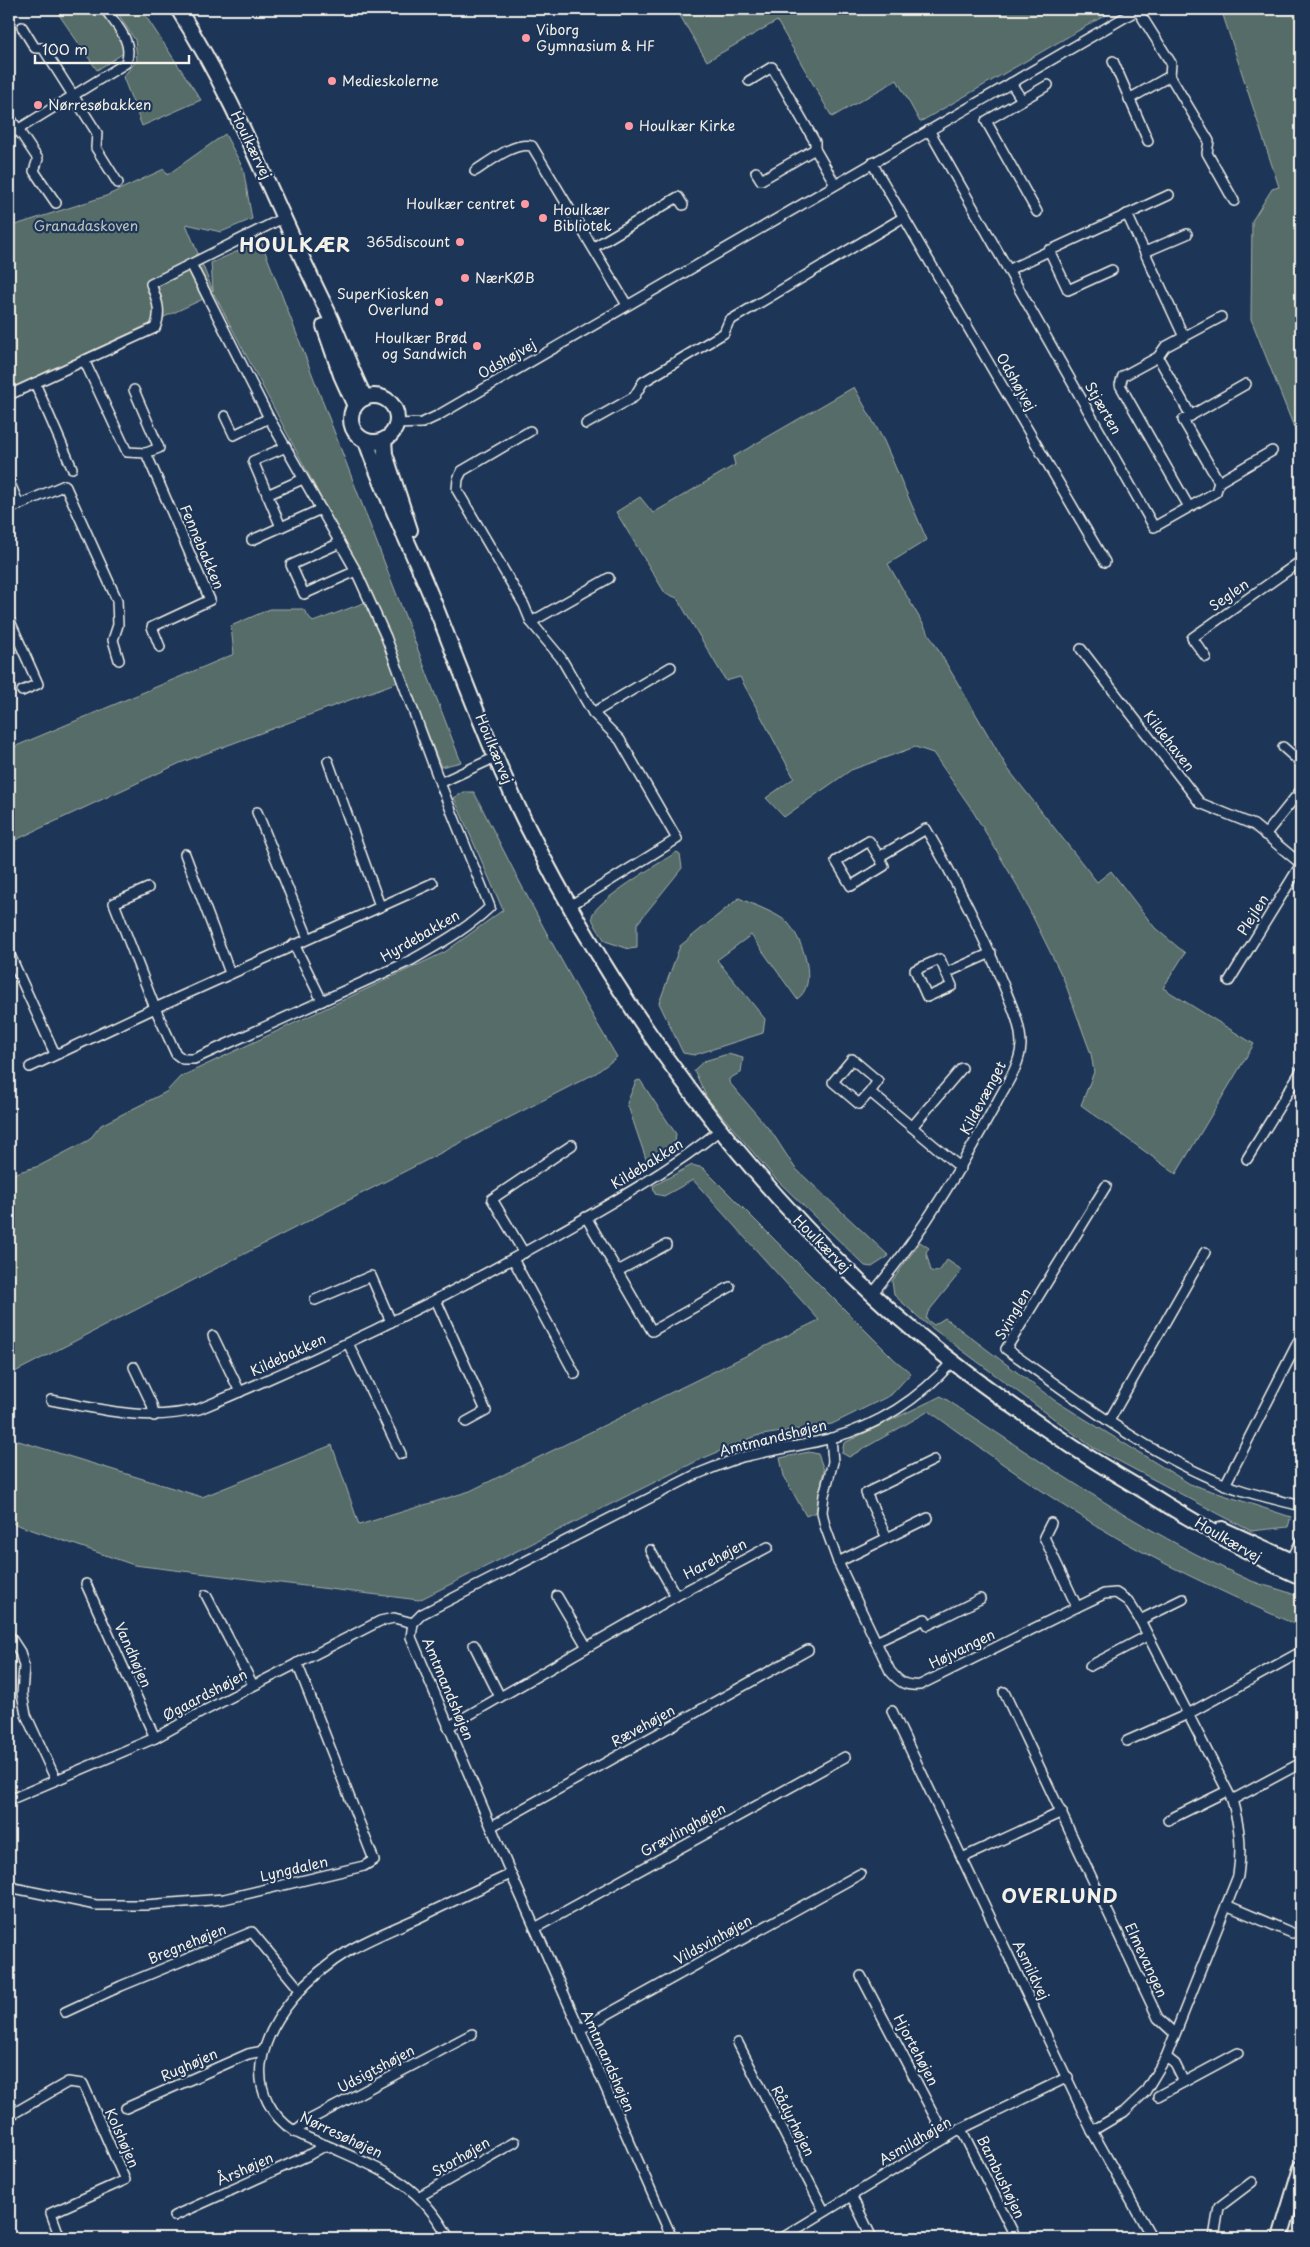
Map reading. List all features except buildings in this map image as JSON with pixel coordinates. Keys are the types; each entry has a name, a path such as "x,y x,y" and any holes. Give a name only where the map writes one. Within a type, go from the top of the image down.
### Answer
{"street":[{"path":"9,135 126,63 130,53 128,43 106,9"},
{"name":"Odshøjvej","path":"397,424 422,423 437,416 1138,9 1170,62 1170,76 1209,141 1207,153 1234,201"},
{"name":"Houlkærvej","path":"184,11 285,217 314,287 326,308 352,372 360,402"},
{"path":"22,27 35,48 43,48 97,133 96,148 118,183"},
{"path":"1113,61 1148,141"},
{"path":"749,81 772,68 815,142 815,149 835,184"},
{"path":"1129,99 1170,76"},
{"path":"1011,83 1022,100"},
{"path":"1038,212 986,121 1048,85"},
{"path":"9,116 38,159 34,171 56,203"},
{"name":"Stjærten","path":"929,130 1154,527 1216,492 1219,482 1272,451"},
{"path":"475,171 514,148 524,144 532,146 627,305"},
{"path":"756,172 761,180 815,149"},
{"name":"Odshøjvej","path":"872,163 1105,562"},
{"path":"1008,270 1169,195"},
{"path":"594,247 678,197 683,205"},
{"path":"1127,214 1184,337"},
{"path":"9,395 154,328 159,319 159,306 151,284 285,217"},
{"path":"586,424 634,397 643,382 724,333 729,321 904,217"},
{"path":"1145,252 1187,234"},
{"path":"1049,250 1068,290 1112,270"},
{"path":"191,264 269,418 356,571 304,594 291,565 340,543"},
{"name":"Stjærten","path":"1189,507 1120,386 1123,376 1158,357 1166,347 1222,317"},
{"path":"1158,357 1192,416"},
{"path":"84,360 127,452 146,453 159,448 134,390"},
{"path":"35,383 72,468"},
{"path":"1219,482 1183,420 1246,384"},
{"path":"381,397 391,404 397,416 397,424 390,436 384,440 366,441 358,436 352,426 351,415 360,402 381,397"},
{"path":"225,416 234,435 269,418"},
{"path":"530,431 462,471 458,479 457,490 524,605 531,622 561,658 593,713 620,740 677,839 571,905"},
{"name":"Houlkærvej","path":"384,440 384,454 428,588"},
{"name":"Houlkærvej","path":"366,441 496,757 528,828 618,988 666,1059 720,1130 774,1195 872,1294 953,1361 1038,1425 1112,1473 1245,1552 1293,1566 1301,1577"},
{"path":"281,527 253,461 286,447"},
{"name":"Fennebakken","path":"146,453 210,600 152,627 160,647"},
{"path":"267,495 304,478"},
{"path":"9,481 19,505"},
{"path":"9,509 65,485 117,600 118,625 113,640 119,660"},
{"path":"252,540 321,509"},
{"name":"Seglen","path":"1206,658 1192,638 1301,561"},
{"name":"Hyrdebakken","path":"148,888 114,903 155,1008 176,1054 183,1059 194,1059 425,952 478,918 490,907 440,783 386,637 356,571"},
{"path":"531,622 609,578"},
{"path":"9,619 38,684 22,691"},
{"name":"Kildehaven","path":"1081,649 1200,804 1254,826"},
{"path":"593,713 671,667"},
{"path":"1283,747 1301,763"},
{"path":"440,783 496,757"},
{"path":"328,761 380,906"},
{"path":"1265,835 1301,790"},
{"path":"257,812 308,938"},
{"name":"Plejlen","path":"1229,981 1301,864 1254,826"},
{"name":"Kildevænget","path":"872,1294 904,1255 961,1168 1015,1067 1020,1050 1019,1023 991,953 955,878 926,829 878,857"},
{"path":"869,841 878,857 884,866 851,886 836,860 869,841"},
{"path":"185,854 230,973"},
{"path":"30,1067 54,1054 230,973 433,883"},
{"path":"294,944 322,1001"},
{"path":"9,953 54,1054"},
{"path":"946,973 991,953"},
{"path":"940,959 946,973 952,986 927,997 915,970 940,959"},
{"path":"852,1059 878,1081 870,1092 859,1104 833,1082 852,1059"},
{"path":"912,1127 962,1068"},
{"path":"1247,1159 1301,1071"},
{"path":"870,1092 961,1168"},
{"name":"Kildebakken","path":"51,1400 122,1413 154,1416 174,1415 199,1409 348,1343 512,1260 659,1175 720,1130"},
{"path":"524,1253 492,1199 572,1145"},
{"name":"Svinglen","path":"1106,1186 1006,1349 1109,1421 1155,1450 1226,1485 1301,1506"},
{"path":"586,1217 652,1331 730,1287"},
{"path":"618,1271 666,1245"},
{"path":"1109,1421 1205,1252"},
{"path":"512,1260 576,1374"},
{"path":"315,1300 370,1276 391,1322"},
{"path":"436,1300 486,1411 466,1422"},
{"name":"Kildebakken","path":"213,1336 240,1392"},
{"path":"1226,1485 1301,1336"},
{"name":"Kildebakken","path":"348,1343 401,1454"},
{"name":"Amtmandshøjen","path":"672,2238 579,2030 448,1726 411,1637 413,1624 422,1614 695,1475 740,1458 831,1438 862,1428 893,1414 937,1378 953,1361"},
{"path":"134,1367 152,1405 154,1416"},
{"name":"Højvangen","path":"831,1438 833,1462 824,1495 822,1512 838,1562 890,1671 898,1681 906,1686 920,1685 1104,1594 1116,1593 1128,1601 1140,1620 1229,1796 1239,1825 1241,1848 1238,1876 1166,2057 1145,2092 1124,2112 1092,2131"},
{"path":"887,1538 866,1493 934,1460"},
{"path":"838,1562 928,1518"},
{"path":"1051,1524 1044,1537 1077,1607"},
{"path":"1293,1566 1301,1541"},
{"name":"Harehøjen","path":"448,1726 676,1596 768,1547"},
{"name":"Harehøjen","path":"650,1550 676,1596"},
{"name":"Vandhøjen","path":"86,1584 155,1738"},
{"path":"206,1595 253,1685"},
{"path":"557,1596 587,1647"},
{"path":"876,1642 925,1619 928,1625 980,1599"},
{"path":"1140,1620 1183,1599"},
{"name":"Øgaardshøjen","path":"9,1800 155,1738 253,1685 380,1621 394,1618 413,1624"},
{"path":"9,1635 20,1652 24,1666 22,1694 26,1715 56,1780"},
{"path":"1090,1666 1148,1636"},
{"path":"474,1645 500,1697"},
{"name":"Rævehøjen","path":"492,1826 808,1650"},
{"path":"1127,1742 1188,1714 1297,1654"},
{"name":"Lyngdalen","path":"9,1887 96,1905 175,1903 224,1899 364,1866 374,1860 297,1663"},
{"name":"Elmevangen","path":"1004,1692 1158,2018 1174,2033"},
{"name":"Asmildvej","path":"892,1711 1092,2131 1152,2238"},
{"name":"Grævlinghøjen","path":"535,1928 845,1756"},
{"path":"1168,1820 1229,1796 1301,1763"},
{"path":"962,1858 1062,1812"},
{"name":"Nørresøhøjen","path":"449,2238 438,2219 420,2196 379,2168 295,2132 279,2118 267,2102 260,2077 263,2051 279,2019 300,1990 349,1950 511,1874"},
{"name":"Vildsvinhøjen","path":"579,2030 860,1874"},
{"path":"1226,1905 1292,1933"},
{"name":"Bregnehøjen","path":"65,2012 121,1986 252,1932 300,1990"},
{"name":"Hjortehøjen","path":"861,1976 946,2138"},
{"name":"Udsigtshøjen","path":"295,2132 311,2120 472,2034"},
{"name":"Rådyrhøjen","path":"738,2043 824,2211"},
{"name":"Rughøjen","path":"126,2108 248,2054 263,2051"},
{"path":"1158,2096 1238,2053"},
{"path":"1166,2057 1175,2064 1184,2082"},
{"name":"Asmildhøjen","path":"782,2238 961,2129 1068,2078"},
{"name":"Kolshøjen","path":"9,2116 68,2082 83,2084 125,2180 51,2213 60,2238"},
{"name":"Bambushøjen","path":"961,2129 1016,2238"},
{"name":"Storhøjen","path":"420,2196 515,2142"},
{"name":"Årshøjen","path":"174,2216 307,2156 326,2145"},
{"path":"1280,2238 1301,2168"},
{"path":"1214,2238 1219,2207 1252,2182"},
{"path":"851,2195 872,2238"}],"green space":[{"path":"55,9 101,9 122,39 124,53 97,70"},
{"path":"115,9 141,9 201,100 142,126 123,77 137,60 135,40"},
{"path":"676,9 1116,9 920,122 897,80 832,117 777,21 707,61"},
{"path":"1221,9 1301,9 1301,445 1251,319 1252,221 1272,189 1279,187"},
{"name":"Granadaskoven","path":"225,134 243,168 252,219 221,232 186,224 213,291 211,263 261,241 461,762 441,767 406,679 180,763 9,843 9,749 234,654 231,626 270,609 303,609 313,622 374,599 214,294 9,389 9,227 106,196 164,169 167,175"},
{"path":"854,387 884,441 927,540 888,564 1008,769 1097,882 1111,871 1155,928 1185,953 1163,988 1254,1044 1176,1174 1081,1105 1094,1072 1091,1054 1064,980 1017,885 971,808 933,753 915,747 851,770 784,817 766,798 794,778 740,677 726,681 677,598 665,593 616,512 640,497 653,513 735,465 733,457"},
{"path":"464,792 474,792 543,926 617,1057 596,1073 9,1375 9,1175 39,1166 89,1140 101,1125 166,1092 180,1077 445,952 503,910 454,798"},
{"path":"677,852 680,854 682,868 637,924 637,948 629,949 605,941 595,926 592,917 595,911 615,893"},
{"path":"739,898 772,913 788,923 799,940 803,951 808,973 807,984 804,992 797,999 751,935 717,960 765,1019 763,1033 694,1055 683,1053 659,1003 680,946"},
{"path":"728,1054 743,1058 741,1072 729,1079 729,1082 773,1134 795,1168 889,1256 872,1267 865,1266 774,1177 707,1098 694,1070 704,1061"},
{"path":"640,1080 676,1134 675,1142 657,1157 646,1159 627,1103 636,1081"},
{"path":"692,1165 703,1168 895,1360 911,1373 891,1395 832,1424 756,1436 699,1460 419,1600 134,1565 9,1522 9,1438 202,1497 332,1445 359,1525 470,1491 819,1320 693,1180 664,1196 655,1194 653,1186"},
{"path":"920,1242 929,1248 926,1252 931,1271 940,1270 947,1260 962,1270 928,1312 926,1319 934,1325 945,1318 1054,1400 1190,1484 1291,1517 1288,1527 1251,1531 1092,1447 924,1322 894,1295 892,1281"},
{"path":"941,1396 1091,1494 1168,1539 1247,1579 1301,1598 1301,1627 1186,1574 1119,1539 1046,1494 929,1411 849,1457 842,1453 844,1443"},
{"path":"809,1452 818,1454 824,1470 816,1512 806,1516 784,1476 780,1458"}],"place":[{"name":"Viborg Gymnasium & HF","path":"526,38"},
{"name":"Medieskolerne","path":"332,81"},
{"name":"Nørresøbakken","path":"38,105"},
{"name":"Houlkær Kirke","path":"629,126"},
{"name":"Houlkær centret","path":"525,204"},
{"name":"Houlkær Bibliotek","path":"543,218"},
{"name":"365discount","path":"460,242"},
{"name":"NærKØB","path":"465,278"},
{"name":"SuperKiosken Overlund","path":"439,302"},
{"name":"Houlkær Brød og Sandwich","path":"477,346"}],"district":[{"name":"HOULKÆR","path":"295,245"},
{"name":"OVERLUND","path":"1060,1896"}]}
